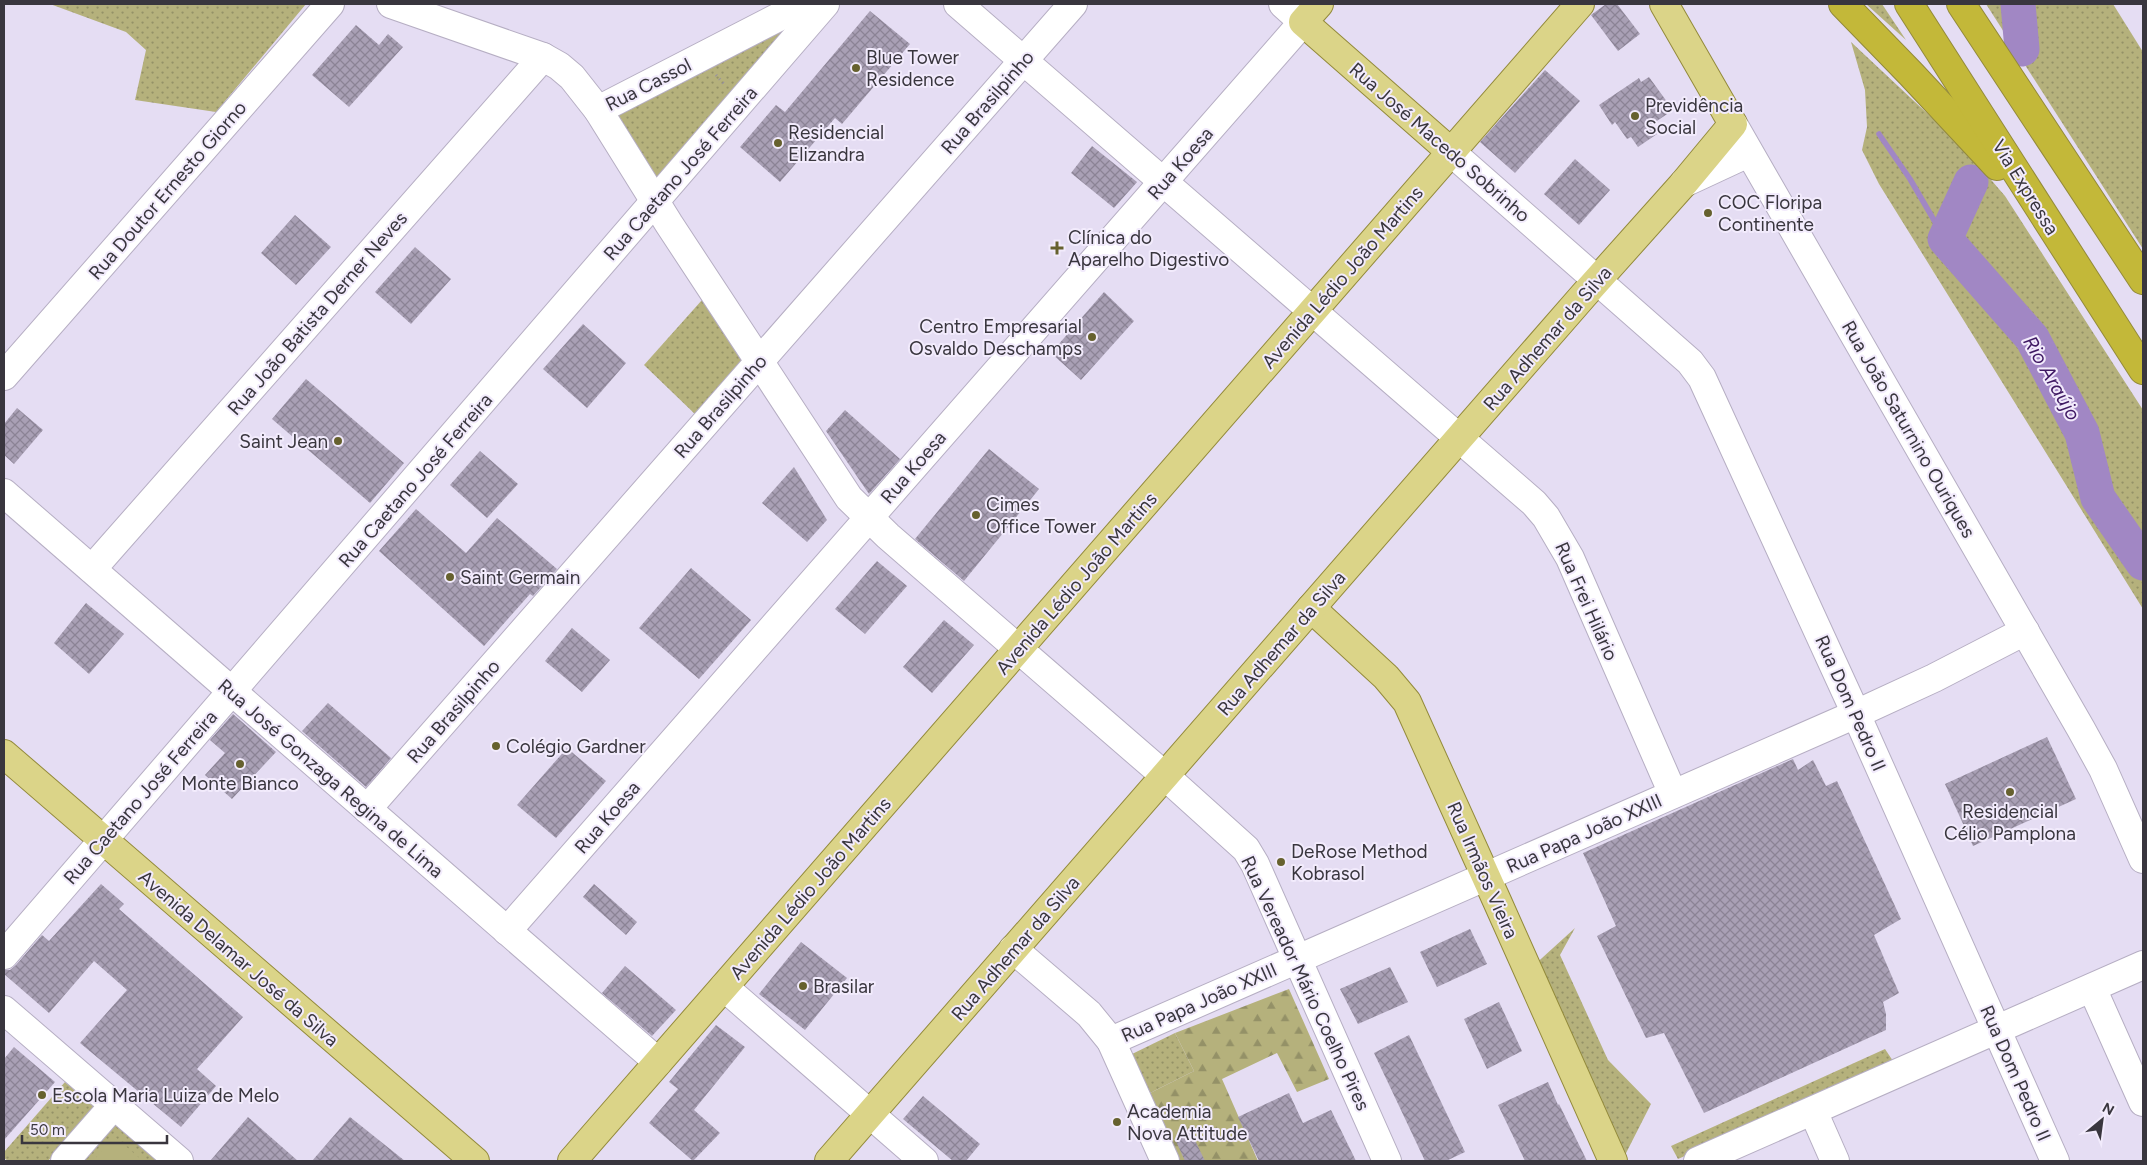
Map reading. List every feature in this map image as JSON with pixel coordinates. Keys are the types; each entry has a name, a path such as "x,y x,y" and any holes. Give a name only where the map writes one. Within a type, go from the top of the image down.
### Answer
{"highway":[{"path":"1843,4 1968,134 2048,223"},
{"name":"Via Expressa","path":"1909,4 2143,370"},
{"path":"1961,4 2143,280"}],"main road":[{"name":"Avenida Lédio João Martins","path":"572,1161 1580,4"},
{"name":"Rua João Saturnino Ouriques","path":"1664,4 1733,124"},
{"name":"Rua José Macedo Sobrinho","path":"1311,13 1451,152"},
{"name":"Rua Adhemar da Silva","path":"829,1161 1597,280 1684,183 1733,124"},
{"name":"Rua Irmãos Vieira","path":"1311,608 1386,677 1407,702 1612,1161"},
{"name":"Avenida Delamar José da Silva","path":"4,754 475,1161"}],"street":[{"name":"Rua Doutor Ernesto Giorno","path":"4,376 330,4"},
{"name":"Rua Cassol","path":"391,4 543,57 560,66 572,77 598,110 804,4"},
{"name":"Rua Caetano José Ferreira","path":"4,954 825,4"},
{"name":"Rua Frei Hilário","path":"958,4 1534,503 1558,535 1570,558 1672,794"},
{"name":"Rua Brasilpinho","path":"367,809 1073,4"},
{"name":"Rua José Macedo Sobrinho","path":"1283,4 1311,13"},
{"name":"Rua Koesa","path":"507,931 1311,13"},
{"name":"Rua João Batista Derner Neves","path":"92,569 543,57"},
{"name":"Rua Vereador Mário Coelho Pires","path":"598,110 654,202 849,498 868,518 1019,648 1246,849 1255,864 1387,1161"},
{"name":"Rua João Saturnino Ouriques","path":"1733,124 2103,769 2143,859"},
{"name":"Rua José Macedo Sobrinho","path":"1451,152 1597,280"},
{"path":"1684,183 1742,156"},
{"name":"Rua Dom Pedro II","path":"1597,280 1690,362 1702,378 1856,714 2055,1161"},
{"name":"Rua José Gonzaga Regina de Lima","path":"4,493 658,1062"},
{"name":"Rua Papa João XXIII","path":"1112,1041 1856,714 1934,678 2025,631"},
{"path":"1014,950 1089,1014 1112,1041 1165,1161"},
{"path":"1698,1161 2143,965"},
{"path":"724,987 924,1161"},
{"path":"2092,988 2143,1102"},
{"path":"4,1010 179,1161"},
{"path":"65,1161 114,1105"},
{"path":"1813,1111 1835,1161"}],"path":[{"path":"698,58 742,101"}],"green space":[{"path":"50,4 306,4 216,112 135,100 146,50 126,32"},
{"path":"815,4 656,189 605,114"},
{"path":"1866,4 1882,4 1906,40"},
{"path":"1986,4 2113,4 2143,52 2143,249"},
{"path":"1851,42 1962,146 2005,196 2143,410 2143,609 1879,184 1862,150 1867,127 1865,90"},
{"path":"702,300 744,362 697,416 644,365"},
{"path":"1575,928 1560,955 1608,1060 1651,1104 1622,1161 1531,968"},
{"path":"1289,989 1329,1079 1297,1092 1277,1053 1222,1079 1258,1161 1171,1161 1142,1097 1194,1071 1175,1033"},
{"path":"1175,1033 1194,1071 1142,1097 1128,1056"},
{"path":"1885,1049 1895,1064 1678,1159 1671,1146"},
{"path":"65,1082 95,1108 48,1161 8,1161 4,1158 4,1152"},
{"path":"114,1123 158,1161 80,1161"},
{"path":"114,1136 143,1161 93,1161"}],"building":[{"path":"1606,4 1617,4 1640,34 1618,51 1591,15"},
{"path":"870,11 910,44 842,124 835,118 780,182 740,147 776,105 785,112"},
{"path":"356,25 379,45 388,34 403,47 349,107 312,75"},
{"path":"1545,70 1580,101 1515,173 1480,142"},
{"name":"Previdência Social","path":"1649,77 1673,110 1651,125 1657,134 1638,147 1631,137 1627,139 1615,122 1612,125 1599,105 1639,78 1641,82"},
{"path":"1092,146 1137,182 1114,208 1071,173"},
{"path":"1575,159 1610,190 1579,225 1544,194"},
{"path":"295,215 331,247 296,285 261,253"},
{"path":"415,247 451,279 411,324 375,292"},
{"name":"Centro Empresarial Osvaldo Deschamps","path":"1104,292 1134,321 1081,380 1051,353"},
{"path":"583,324 626,363 587,408 543,369"},
{"name":"Saint Jean","path":"306,379 404,463 370,503 272,419"},
{"path":"17,408 43,430 14,464 4,455 4,424"},
{"path":"845,410 900,459 869,494 826,431"},
{"name":"Cimes Office Tower","path":"989,449 1039,489 964,581 915,539"},
{"path":"480,451 518,484 487,518 450,485"},
{"path":"794,467 827,520 807,542 762,503"},
{"name":"Saint Germain","path":"416,509 466,553 497,518 557,569 533,596 530,594 484,646 379,551"},
{"path":"877,561 907,586 865,634 835,609"},
{"path":"691,568 751,620 699,679 639,628"},
{"path":"86,603 124,634 89,674 54,643"},
{"path":"944,620 974,645 932,693 903,667"},
{"path":"572,628 610,660 582,692 545,661"},
{"path":"328,703 391,758 366,787 302,731"},
{"name":"Monte Bianco","path":"233,714 276,752 232,799 205,775 225,753 210,740"},
{"name":"Residencial Célio Pamplona","path":"2047,737 2076,799 1973,846 1945,784"},
{"path":"567,748 606,781 556,838 517,805"},
{"path":"1793,759 1798,770 1813,760 1826,786 1837,781 1901,919 1874,935 1899,993 1883,1002 1886,1014 1886,1030 1704,1113 1664,1033 1646,1038 1597,936 1616,926 1583,853"},
{"path":"101,884 124,904 119,909 243,1017 197,1069 216,1086 181,1127 80,1043 127,990 94,961 49,1013 4,974 4,970 10,970 16,965 42,935 49,941"},
{"path":"594,884 637,922 626,935 583,897"},
{"path":"1470,929 1487,964 1437,987 1420,952"},
{"name":"Brasilar","path":"801,942 847,978 805,1030 759,994"},
{"path":"625,966 676,1010 652,1036 602,993"},
{"path":"1390,967 1408,1002 1358,1024 1340,989"},
{"path":"1499,1002 1522,1051 1487,1069 1464,1019"},
{"path":"716,1025 745,1047 694,1110 720,1133 693,1161 649,1123 678,1089 669,1082"},
{"path":"1409,1035 1465,1152 1446,1161 1425,1161 1374,1053"},
{"path":"14,1047 55,1082 4,1140 4,1059"},
{"path":"1548,1082 1587,1161 1525,1161 1498,1105"},
{"path":"1289,1093 1303,1123 1331,1110 1356,1161 1259,1161 1238,1117"},
{"path":"923,1096 980,1144 966,1161 953,1161 903,1119"},
{"path":"248,1117 265,1132 298,1161 210,1161"},
{"path":"350,1117 405,1161 312,1161"},
{"path":"1191,1132 1205,1161 1185,1161 1175,1139"}],"waterway":[{"name":"Rio Araújo","path":"2018,4 2022,49"},
{"path":"1879,134 1910,179 1945,239"},
{"name":"Rio Araújo","path":"1971,182 1945,239 2032,338 2082,433 2098,498 2143,563"}],"place":[{"name":"Blue Tower Residence","path":"856,68"},
{"name":"Previdência Social","path":"1635,116"},
{"name":"Residencial Elizandra","path":"778,143"},
{"name":"COC Floripa Continente","path":"1708,213"},
{"name":"Clínica do Aparelho Digestivo","path":"1057,248"},
{"name":"Centro Empresarial Osvaldo Deschamps","path":"1092,337"},
{"name":"Saint Jean","path":"338,441"},
{"name":"Cimes Office Tower","path":"976,515"},
{"name":"Saint Germain","path":"450,577"},
{"name":"Colégio Gardner","path":"496,746"},
{"name":"Monte Bianco","path":"240,764"},
{"name":"Residencial Célio Pamplona","path":"2010,792"},
{"name":"DeRose Method Kobrasol","path":"1281,862"},
{"name":"Brasilar","path":"803,986"},
{"name":"Escola Maria Luiza de Melo","path":"42,1095"},
{"name":"Academia Nova Attitude","path":"1117,1122"}]}
